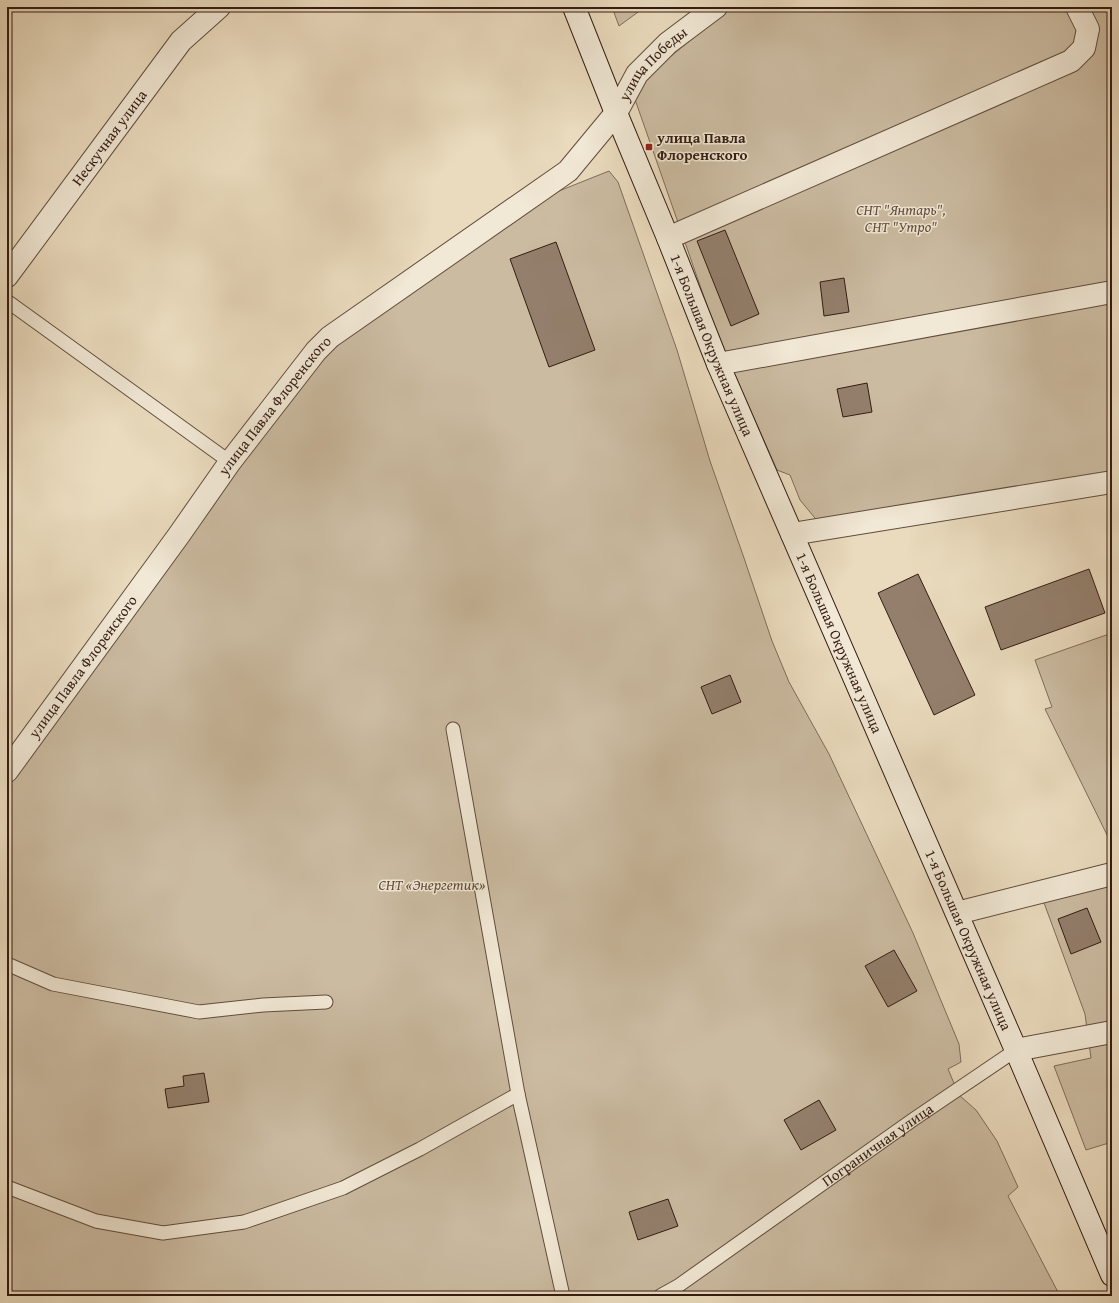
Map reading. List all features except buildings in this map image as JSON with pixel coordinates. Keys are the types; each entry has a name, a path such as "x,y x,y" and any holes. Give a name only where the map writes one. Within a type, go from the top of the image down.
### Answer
{"street":[{"name":"Нескучная улица","path":"7,276 181,41 219,7"},
{"name":"1-я Большая Окружная улица","path":"574,7 718,364 957,913 1112,1275"},
{"name":"улица Победы","path":"616,113 637,74 668,43 716,7"},
{"path":"668,238 1071,61 1084,48 1088,29 1077,7"},
{"name":"улица Павла Флоренского","path":"7,771 179,535 230,462 316,351 330,337 568,171 616,113"},
{"path":"718,364 1112,292"},
{"path":"792,534 1112,482"},
{"path":"957,913 1112,874"},
{"name":"Пограничная улица","path":"1016,1050 1112,1032"}],"lane":[{"path":"7,301 230,462"},
{"path":"453,729 518,1094 562,1296"},
{"path":"7,964 53,984 199,1012 263,1005 326,1002"},
{"name":"Пограничная улица","path":"660,1296 678,1286 914,1119 1016,1050"},
{"path":"7,1186 96,1221 163,1233 244,1222 343,1188 420,1149 518,1094"}],"green space":[{"path":"612,7 645,7 619,26"},
{"name":"СНТ \"Янтарь\", СНТ \"Утро\"","path":"732,7 1112,7 1112,475 829,535 800,500 790,475 777,470 717,334 631,88"},
{"name":"СНТ «Энергетик»","path":"609,171 618,182 677,350 710,461 772,641 789,682 829,754 913,933 959,1044 961,1062 948,1069 959,1095 976,1110 997,1141 1018,1187 1008,1196 1060,1296 7,1296 7,768 319,341 559,191"},
{"path":"1112,633 1112,845 1045,709 1052,707 1035,660"},
{"path":"1112,870 1112,1142 1086,1150 1054,1066 1091,1058 1085,1014 1040,892"}],"place":[{"name":"улица Павла Флоренского","path":"649,147"}]}
